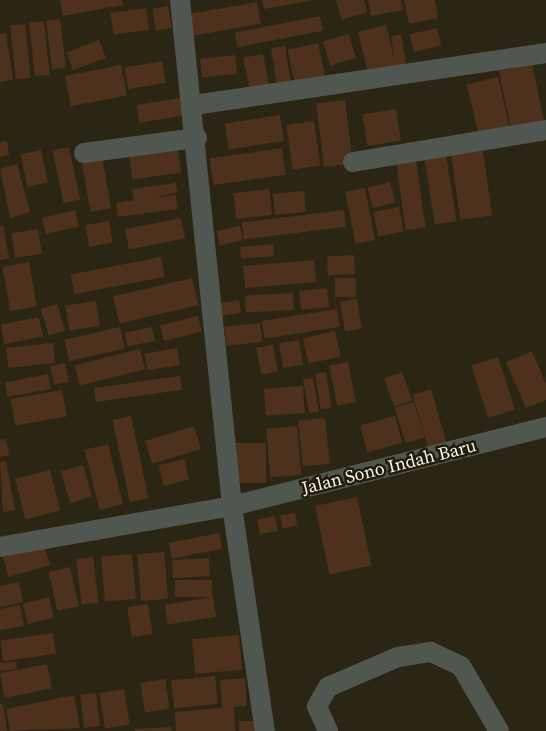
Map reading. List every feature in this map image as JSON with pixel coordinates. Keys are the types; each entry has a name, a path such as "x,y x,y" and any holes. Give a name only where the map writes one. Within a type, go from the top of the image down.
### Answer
{"street":[{"path":"180,0 194,105 232,506 265,731"},
{"path":"194,105 546,53"},
{"path":"353,162 546,130"},
{"path":"84,153 197,138"},
{"name":"Jalan Sono Indah Baru","path":"0,547 232,506 546,427"},
{"path":"328,731 317,702 328,687 398,657 431,652 461,666 499,731"}],"building":[{"path":"60,0 122,0 123,5 63,16"},
{"path":"262,0 309,0 309,1 264,9"},
{"path":"336,0 364,0 367,12 342,20"},
{"path":"368,0 401,0 403,10 371,16"},
{"path":"404,0 435,0 438,18 409,24"},
{"path":"257,2 261,24 193,36 189,14"},
{"path":"168,6 172,28 156,30 152,9"},
{"path":"146,8 149,30 113,35 110,13"},
{"path":"320,16 323,31 237,47 235,33"},
{"path":"60,19 66,68 52,69 46,21"},
{"path":"44,21 50,75 35,76 29,23"},
{"path":"25,24 31,78 16,79 10,26"},
{"path":"386,25 395,62 391,36 401,34 407,69 369,77 358,32"},
{"path":"437,28 441,46 414,52 410,34"},
{"path":"6,33 13,80 0,82 0,34"},
{"path":"349,34 356,58 330,65 323,41"},
{"path":"99,40 106,58 73,70 66,53"},
{"path":"318,43 326,81 296,88 288,49"},
{"path":"285,46 291,84 277,86 271,48"},
{"path":"263,54 270,89 250,93 243,58"},
{"path":"235,55 237,74 202,78 200,59"},
{"path":"162,61 166,83 128,89 125,68"},
{"path":"532,64 544,121 511,128 499,71"},
{"path":"121,65 127,95 71,106 65,76"},
{"path":"498,77 510,128 479,135 467,84"},
{"path":"180,98 183,116 139,123 137,105"},
{"path":"345,100 353,164 324,167 316,104"},
{"path":"396,109 401,141 367,146 362,114"},
{"path":"280,115 284,141 229,149 225,124"},
{"path":"314,121 320,166 293,169 286,125"},
{"path":"7,141 9,155 0,157 0,142"},
{"path":"177,144 181,173 133,180 128,151"},
{"path":"69,147 80,200 64,203 52,151"},
{"path":"282,148 286,175 213,185 210,158"},
{"path":"41,150 48,182 27,187 20,154"},
{"path":"483,151 492,215 460,220 451,155"},
{"path":"446,154 457,221 435,225 424,157"},
{"path":"102,156 111,208 91,212 81,160"},
{"path":"416,160 425,227 406,230 396,163"},
{"path":"17,164 30,212 10,218 0,169"},
{"path":"390,182 395,202 373,208 368,188"},
{"path":"176,183 177,192 155,198 176,195 178,209 118,217 116,203 134,200 132,189"},
{"path":"365,188 375,240 355,244 345,192"},
{"path":"269,189 272,215 236,219 233,193"},
{"path":"304,191 306,212 275,215 273,194"},
{"path":"399,207 404,232 378,237 373,212"},
{"path":"75,210 79,227 46,234 42,218"},
{"path":"344,210 346,227 244,239 242,223"},
{"path":"181,218 185,239 129,249 125,229"},
{"path":"109,221 113,243 89,247 85,225"},
{"path":"3,225 9,258 0,260 0,226"},
{"path":"240,226 243,241 219,245 216,231"},
{"path":"38,229 42,254 15,258 11,233"},
{"path":"273,244 274,256 241,259 240,247"},
{"path":"354,255 355,274 328,275 327,256"},
{"path":"161,257 165,277 75,294 71,275"},
{"path":"314,260 316,282 245,288 243,266"},
{"path":"29,262 37,306 10,311 2,267"},
{"path":"192,278 198,305 119,324 113,296"},
{"path":"335,278 356,278 356,297 335,297"},
{"path":"327,288 329,307 301,310 299,291"},
{"path":"293,293 294,310 246,312 245,296"},
{"path":"357,299 362,329 345,331 340,302"},
{"path":"239,300 241,313 222,316 220,303"},
{"path":"96,301 100,326 69,331 65,306"},
{"path":"57,304 65,331 49,336 41,309"},
{"path":"337,309 340,327 265,339 262,321"},
{"path":"198,316 202,332 164,341 160,325"},
{"path":"39,317 43,337 5,344 1,324"},
{"path":"260,323 262,342 226,346 224,327"},
{"path":"120,327 125,348 69,361 64,340"},
{"path":"152,327 155,341 128,347 125,333"},
{"path":"335,331 341,356 309,364 303,338"},
{"path":"299,340 303,365 283,368 279,343"},
{"path":"53,343 55,363 8,368 6,348"},
{"path":"273,345 278,372 261,375 256,348"},
{"path":"177,348 180,365 147,370 145,354"},
{"path":"140,349 145,369 80,386 75,365"},
{"path":"532,351 546,384 546,400 526,408 506,362"},
{"path":"498,357 515,409 488,418 471,366"},
{"path":"348,362 356,402 337,406 329,366"},
{"path":"65,363 69,382 54,385 50,366"},
{"path":"326,372 332,408 321,409 315,374"},
{"path":"402,372 412,400 394,407 384,378"},
{"path":"48,374 51,389 8,397 5,382"},
{"path":"180,376 182,390 96,402 94,388"},
{"path":"313,378 319,411 309,413 303,380"},
{"path":"303,386 305,413 266,416 264,389"},
{"path":"431,389 446,442 428,447 413,394"},
{"path":"62,390 67,417 15,426 11,399"},
{"path":"414,402 425,437 406,443 395,408"},
{"path":"131,416 148,498 130,502 112,420"},
{"path":"395,416 402,443 367,452 360,425"},
{"path":"325,418 330,464 303,467 298,421"},
{"path":"194,426 201,449 152,464 145,441"},
{"path":"297,426 301,475 270,478 266,429"},
{"path":"6,439 9,455 0,457 0,440"},
{"path":"235,443 266,443 266,483 235,483"},
{"path":"108,444 123,504 100,510 85,450"},
{"path":"184,459 189,479 164,486 159,465"},
{"path":"6,461 15,510 3,512 0,462"},
{"path":"83,465 92,497 70,503 61,471"},
{"path":"50,470 60,511 25,519 15,479"},
{"path":"357,497 372,565 329,574 315,506"},
{"path":"295,513 297,526 282,528 280,515"},
{"path":"275,516 278,531 260,534 257,519"},
{"path":"219,533 222,549 172,558 169,543"},
{"path":"43,541 50,565 9,577 2,553"},
{"path":"164,552 168,599 141,601 137,554"},
{"path":"132,554 136,599 105,602 101,557"},
{"path":"93,557 99,603 82,605 76,559"},
{"path":"209,558 210,576 173,578 172,560"},
{"path":"70,567 79,606 58,611 49,572"},
{"path":"175,580 212,580 212,597 175,597"},
{"path":"19,582 23,602 0,607 0,586"},
{"path":"49,597 54,617 28,624 23,604"},
{"path":"213,597 216,617 168,624 165,605"},
{"path":"148,604 153,634 132,637 127,607"},
{"path":"20,605 24,626 0,630 0,609"},
{"path":"53,633 56,654 3,661 1,640"},
{"path":"239,635 242,670 195,674 192,639"},
{"path":"16,662 17,669 0,671 0,663"},
{"path":"47,664 52,689 5,698 0,673"},
{"path":"215,676 218,704 174,708 171,681"},
{"path":"245,678 247,706 234,707 235,731 176,731 175,712 222,708 220,680"},
{"path":"165,679 170,709 145,713 140,683"},
{"path":"124,689 130,725 105,728 99,693"},
{"path":"96,693 100,726 84,728 80,695"},
{"path":"74,695 80,728 10,731 6,709"},
{"path":"0,704 3,704 7,731 0,731"},
{"path":"239,721 259,721 259,731 239,731"},
{"path":"171,727 172,731 135,731 135,729"}]}
